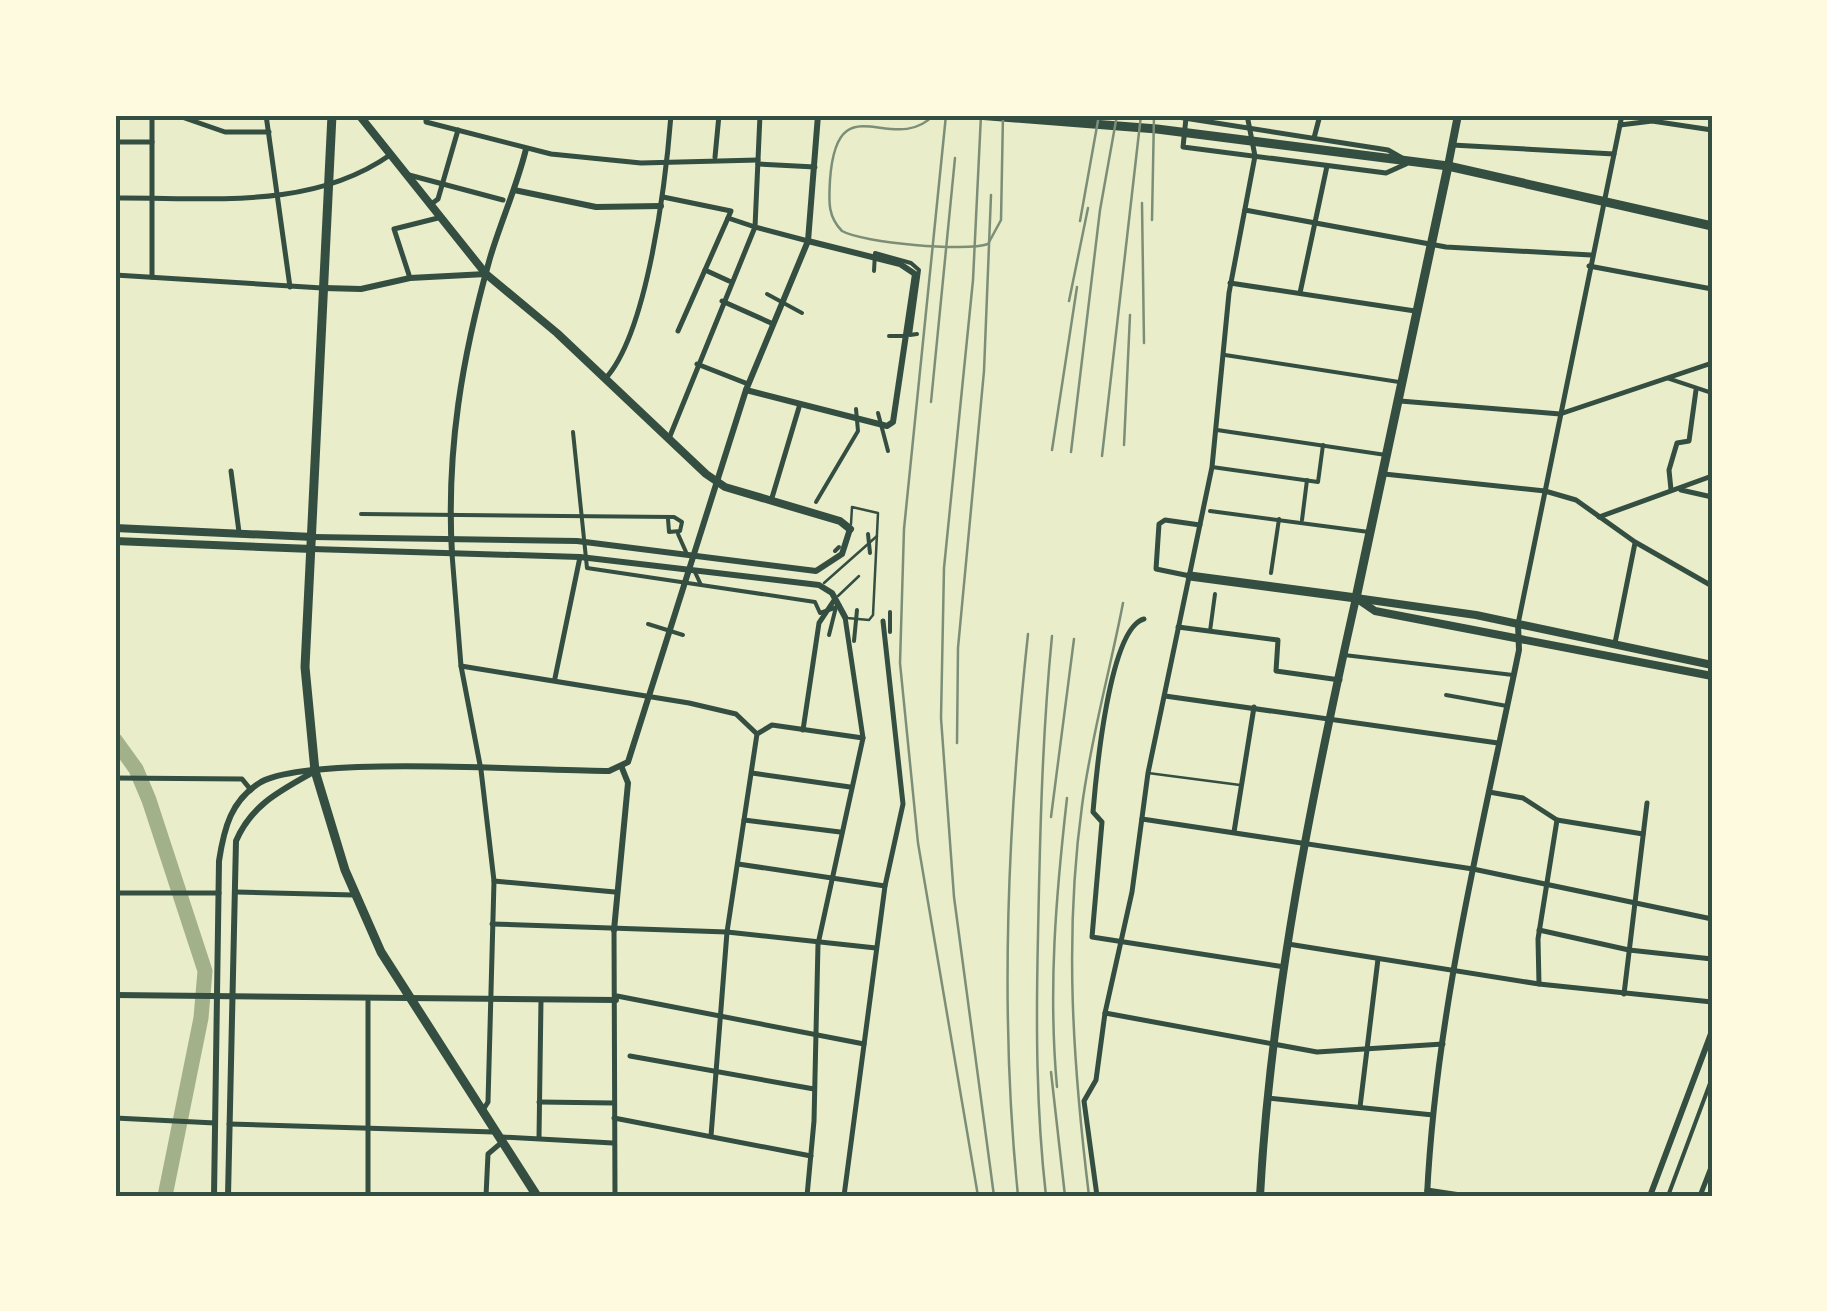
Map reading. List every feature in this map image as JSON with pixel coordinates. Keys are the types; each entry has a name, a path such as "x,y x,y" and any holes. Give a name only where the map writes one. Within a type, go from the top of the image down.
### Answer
{"main road":[{"path":"332,115 305,690 315,771 354,895 409,1001 537,1196"},
{"path":"359,115 486,274 721,485 840,522 850,529"},
{"path":"977,115 1076,120 1448,166 1712,226"},
{"path":"1260,1196 1267,1098 1288,944 1458,115"},
{"path":"115,528 313,536"},
{"path":"115,541 312,549"},
{"path":"1190,576 1518,624 1712,665"},
{"path":"1356,598 1375,611 1712,676"}],"street":[{"path":"152,115 152,278"},
{"path":"176,115 225,132 269,132"},
{"path":"266,115 290,287"},
{"path":"426,115 426,122 526,149 640,163 715,158 816,167"},
{"path":"605,379 618,366 631,330 663,197 671,115"},
{"path":"715,158 719,115"},
{"path":"670,436 755,227 760,115"},
{"path":"214,1196 212,997 224,828 240,798 282,774 315,771 609,772 622,768 632,756 688,569 721,485 747,387 808,241 818,115"},
{"path":"1164,115 1200,117 1388,150 1409,162"},
{"path":"1097,1196 1084,1100 1096,1080 1148,773 1212,467 1226,355 1230,282 1255,156 1247,115"},
{"path":"1314,138 1320,115"},
{"path":"1467,1196 1427,1193 1443,1044 1473,868 1519,650 1518,624 1622,115"},
{"path":"1186,118 1182,147 1386,174 1409,162"},
{"path":"1620,125 1652,122 1712,130"},
{"path":"430,205 444,183 458,130"},
{"path":"115,142 152,142"},
{"path":"1452,145 1614,154"},
{"path":"482,1112 488,1102 494,881 481,770 460,666 452,554 455,408 486,274 526,149"},
{"path":"115,198 277,198 362,174 390,155"},
{"path":"1300,293 1327,166"},
{"path":"406,174 502,200"},
{"path":"514,190 596,207 660,206"},
{"path":"663,197 731,211 678,331"},
{"path":"1245,210 1432,245 1591,255"},
{"path":"410,278 394,230 440,217"},
{"path":"697,364 747,387 800,404 890,425 915,274 900,264 728,218"},
{"path":"874,272 873,252 911,263 919,270 914,335 889,336"},
{"path":"1589,266 1712,289"},
{"path":"705,270 731,282"},
{"path":"115,275 361,289 410,278 486,274"},
{"path":"1230,282 1418,312"},
{"path":"768,294 802,313"},
{"path":"722,301 772,323"},
{"path":"1226,355 1404,383"},
{"path":"1400,401 1560,414 1712,364"},
{"path":"1667,378 1712,393"},
{"path":"1675,490 1669,470 1677,443 1688,441 1696,390"},
{"path":"770,501 800,404"},
{"path":"816,502 858,431 856,409"},
{"path":"878,413 888,451"},
{"path":"1217,430 1388,456"},
{"path":"573,432 587,568 816,602 820,613 837,604"},
{"path":"1212,467 1318,482 1324,445"},
{"path":"231,471 240,533"},
{"path":"1384,474 1545,490 1576,500 1635,542 1712,586"},
{"path":"832,475 840,480"},
{"path":"1599,517 1712,476"},
{"path":"1302,522 1307,480"},
{"path":"1675,490 1712,497"},
{"path":"1210,511 1371,532"},
{"path":"361,514 681,520 678,534 701,585"},
{"path":"1271,572 1279,519"},
{"path":"668,520 667,531 678,534"},
{"path":"1190,576 1156,569 1159,524 1165,520 1200,525"},
{"path":"313,536 577,540 822,570 842,554 850,529"},
{"path":"870,537 870,553"},
{"path":"1615,644 1635,542"},
{"path":"312,549 580,557 819,585 837,604 846,618 863,738 818,944 817,1038 806,1196"},
{"path":"556,678 580,557"},
{"path":"1210,631 1214,594"},
{"path":"829,634 837,604"},
{"path":"804,730 819,624 837,604"},
{"path":"854,641 856,610"},
{"path":"890,612 890,632"},
{"path":"1144,619 1132,625 1120,647 1093,812 1102,822 1092,937 1285,967"},
{"path":"844,1196 885,886 903,804 883,621"},
{"path":"648,624 683,635"},
{"path":"1179,625 1278,640 1276,671 1340,680"},
{"path":"1344,656 1514,675"},
{"path":"460,666 556,678 736,714 757,734"},
{"path":"1446,695 1507,706"},
{"path":"1165,696 1499,743"},
{"path":"1234,832 1254,707"},
{"path":"757,734 772,725 863,738"},
{"path":"711,1136 727,932 757,734"},
{"path":"615,1196 614,930 628,783 622,768"},
{"path":"228,1196 236,841 244,822 261,804 315,771"},
{"path":"752,773 850,787"},
{"path":"115,778 242,779 250,790"},
{"path":"1489,792 1523,798 1557,820 1643,834"},
{"path":"1624,994 1647,803"},
{"path":"1142,819 1473,868 1712,919"},
{"path":"744,820 840,832"},
{"path":"1539,984 1539,930 1557,820"},
{"path":"738,864 885,886"},
{"path":"494,881 616,892"},
{"path":"232,892 354,895"},
{"path":"115,893 219,893"},
{"path":"492,924 727,932 876,948"},
{"path":"1539,930 1628,950 1712,959"},
{"path":"1288,944 1539,984 1712,1002"},
{"path":"1360,1107 1378,959"},
{"path":"115,995 368,1001 616,998 864,1044"},
{"path":"539,1138 540,1000"},
{"path":"368,1001 368,1196"},
{"path":"1105,1014 1317,1052 1443,1044"},
{"path":"1650,1196 1712,1031"},
{"path":"630,1056 814,1089"},
{"path":"1668,1196 1712,1078"},
{"path":"1267,1098 1433,1114"},
{"path":"539,1102 614,1104"},
{"path":"115,1118 215,1123"},
{"path":"614,1118 811,1156"},
{"path":"229,1124 613,1143"},
{"path":"486,1196 488,1154 498,1138"},
{"path":"1700,1196 1712,1165"}],"lane":[{"path":"846,618 870,620 873,615 880,518 872,509 852,507 850,529"},
{"path":"819,585 834,578 878,535"},
{"path":"837,604 859,576"},
{"path":"1148,773 1241,786"}],"waterway":[{"path":"115,740 136,769 149,800 205,971 201,1018 165,1196"}],"tram line":[{"path":"934,115 918,126 855,127 843,134 835,151 829,194 831,214 842,231 915,245 988,244 1001,220 1003,115"}],"railway":[{"path":"946,115 904,529 900,663 918,843 978,1196"},
{"path":"981,115 973,280 944,568 941,718 954,897 994,1196"},
{"path":"1080,221 1099,115"},
{"path":"1071,452 1100,210 1117,115"},
{"path":"1102,456 1141,115"},
{"path":"1152,220 1154,115"},
{"path":"931,402 955,158"},
{"path":"957,743 958,648 984,371 991,195"},
{"path":"1142,203 1144,343"},
{"path":"1069,301 1088,208"},
{"path":"1052,450 1077,287"},
{"path":"1124,445 1130,315"},
{"path":"1089,1196 1075,1050 1073,904 1086,780 1123,603"},
{"path":"1018,1196 1009,1056 1008,915 1015,774 1028,634"},
{"path":"1046,1196 1037,1001 1042,786 1052,636"},
{"path":"1051,817 1074,639"},
{"path":"1057,1087 1054,942 1067,798"},
{"path":"1051,1072 1065,1196"}]}
